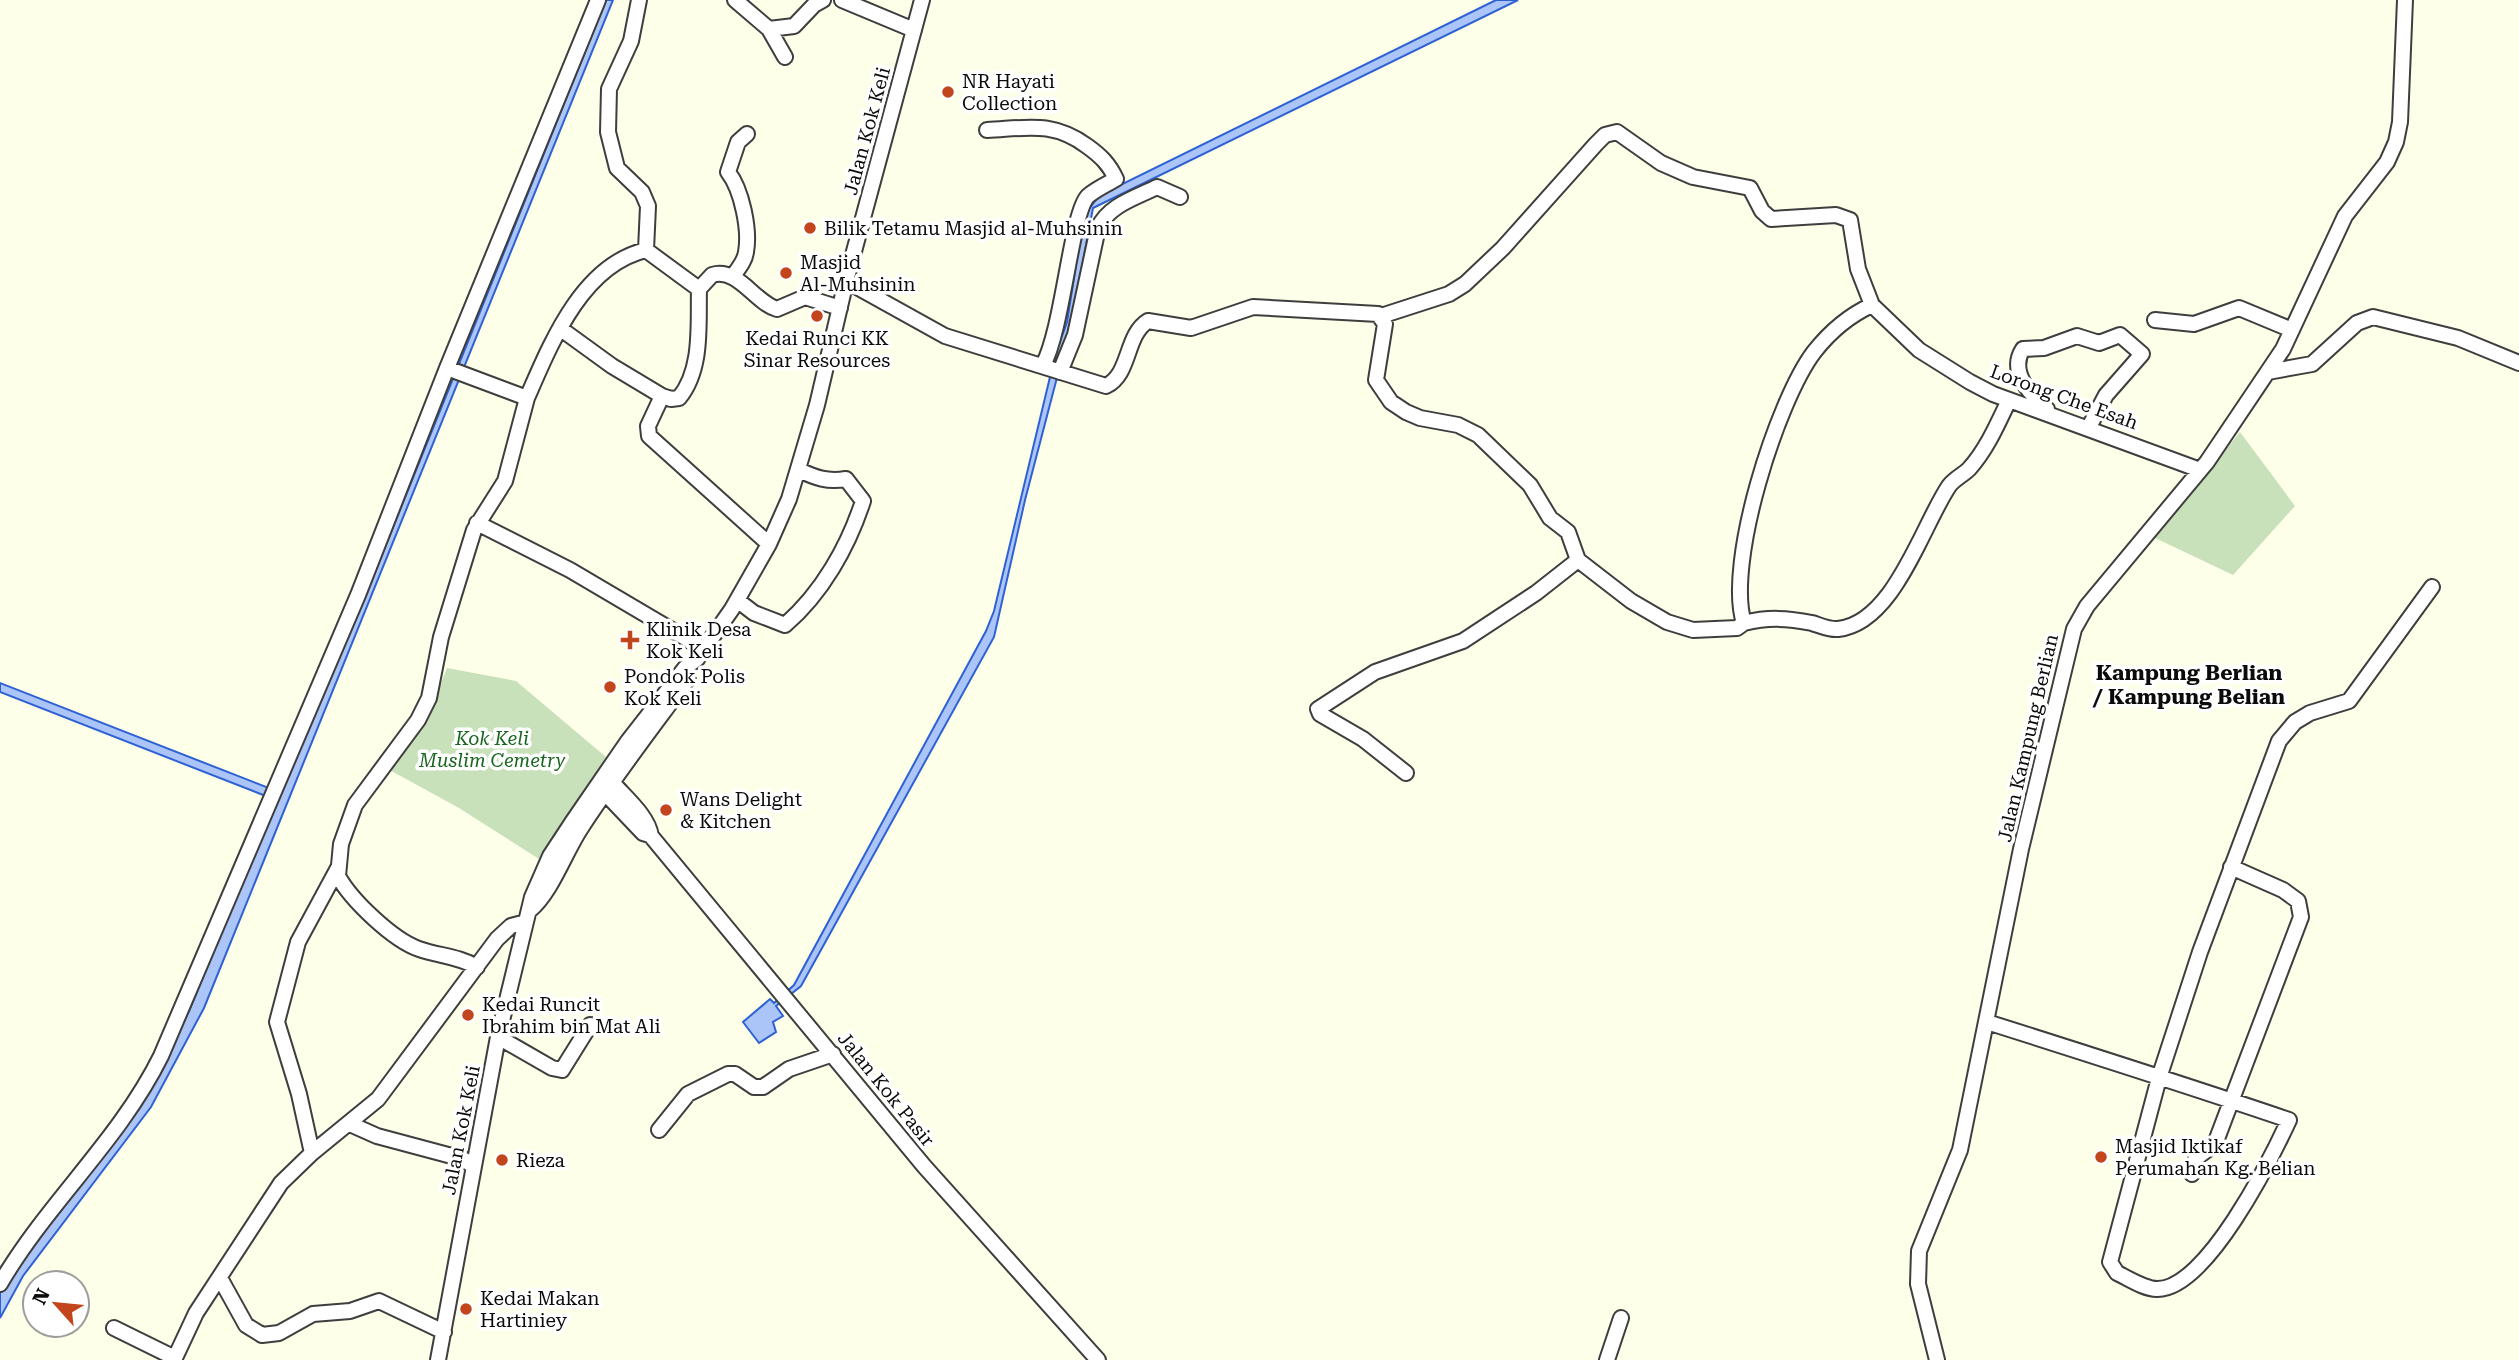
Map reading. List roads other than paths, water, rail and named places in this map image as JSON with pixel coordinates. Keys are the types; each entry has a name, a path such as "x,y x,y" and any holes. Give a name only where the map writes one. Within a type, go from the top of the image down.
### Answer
{"street":[{"path":"0,1284 25,1245 115,1132 146,1085 182,1009 358,595 598,0"},
{"path":"639,0 631,41 609,89 608,132 610,150 617,168 642,191 648,206 646,250"},
{"path":"734,0 769,29 785,57"},
{"path":"769,29 794,26 814,5 823,0"},
{"path":"842,0 914,30"},
{"name":"Jalan Kok Keli","path":"439,1360 498,1037 528,916 541,901 580,819 628,741 685,668 700,654 737,600 769,544 799,470 846,281 922,0"},
{"name":"Jalan Kampung Berlian","path":"1937,1360 1919,1284 1919,1251 1960,1150 2021,849 2074,629 2087,606 2200,470 2268,372 2292,330 2345,216 2386,162 2396,142 2400,122 2405,0"},
{"path":"987,130 1053,127 1068,132 1103,158 1116,179 1088,197 1080,212 1060,314 1043,365"},
{"name":"Lorong Che Esah","path":"1381,316 1449,294 1465,284 1503,248 1596,144 1605,135 1617,132 1661,163 1693,177 1750,188 1762,211 1771,219 1836,215 1846,218 1853,225 1858,269 1872,305 1919,351 1970,382 2009,400 2089,427 2200,470"},
{"path":"733,276 745,256 746,241 737,188 727,172 738,142 747,134"},
{"path":"1060,372 1075,335 1098,228 1103,217 1113,208 1157,187 1180,197"},
{"path":"646,250 699,289"},
{"path":"477,967 459,958 419,950 393,934 344,886 338,876 343,836 361,793 424,710 433,685 441,637 477,523 505,481 527,398 561,329 603,271 625,256 646,250"},
{"path":"561,329 612,366 671,400 678,397 690,377 698,339 699,289 715,274 733,276 767,306 777,309 805,297 840,308"},
{"path":"846,281 935,332 1099,385 1112,383 1137,330 1148,321 1191,328 1253,307 1381,316 1385,324 1376,374 1381,389 1406,412 1428,420 1458,425 1478,435 1530,485 1550,517 1568,532 1578,561 1631,601 1667,622 1693,630 1737,628 1744,623 1763,618 1788,618 1837,629 1860,620 1878,607 1927,533 1951,483 1969,469 1987,444 2009,400"},
{"path":"1744,623 1739,588 1752,509 1788,395 1815,351 1854,314 1872,305"},
{"path":"2155,320 2194,324 2239,308 2292,330"},
{"path":"2268,372 2312,364 2357,323 2373,317 2458,338 2519,363"},
{"path":"2050,413 2031,395 2020,374 2018,359 2023,349 2044,348 2077,336 2099,343 2120,335 2141,354 2106,395 2089,427"},
{"path":"450,370 527,398"},
{"path":"662,396 648,426 650,439 769,544"},
{"path":"737,600 754,613 785,625 831,570 855,526 863,501 846,479 832,482 799,470"},
{"path":"477,523 570,570 700,654"},
{"path":"1406,773 1363,739 1320,714 1318,709 1375,672 1463,641 1536,593 1578,561"},
{"path":"1987,1022 2159,1078 2231,1100 2289,1120 2272,1158 2236,1220 2208,1255 2169,1286 2152,1289 2117,1273 2110,1262 2159,1078 2231,867 2279,741 2295,722 2310,713 2349,701 2432,587"},
{"name":"Jalan Kok Keli","path":"580,819 608,787 694,672 700,654"},
{"path":"608,787 628,741"},
{"path":"580,819 608,810 633,813 626,784 627,762"},
{"name":"Jalan Kok Pasir","path":"608,787 650,827 651,836 924,1166 1098,1360"},
{"path":"312,1153 297,1086 277,1022 298,942 340,865"},
{"path":"2192,1174 2196,1158 2213,1148 2301,917 2298,901 2283,890 2231,867"},
{"path":"114,1328 175,1359 196,1313 281,1183 312,1153 350,1124 400,1073 506,930 528,916"},
{"path":"498,1037 552,1069 562,1070 590,1025"},
{"path":"660,1130 688,1094 728,1074 735,1074 754,1087 763,1087 789,1069 833,1054"},
{"path":"350,1124 377,1136 463,1159 473,1166"},
{"path":"220,1278 246,1325 262,1335 279,1333 313,1314 350,1311 379,1301 444,1332"},
{"path":"1606,1360 1621,1318"}],"water":[{"path":"606,0 613,0 204,1008 151,1107 28,1269 21,1269 21,1280 0,1318 0,1291 18,1259 140,1105 189,1011 276,800 0,692 0,683 279,792 364,599"},
{"path":"1496,0 1518,0 1093,208 1071,324 1025,500 994,637 801,986 776,1006 783,1016 773,1022 776,1032 759,1043 743,1022 770,999 774,1003 794,985 986,631 994,611 1055,356 1067,322 1084,215 1100,195"}],"place":[{"name":"NR Hayati Collection","path":"948,92"},
{"name":"Bilik Tetamu Masjid al-Muhsinin","path":"810,228"},
{"name":"Masjid Al-Muhsinin","path":"786,273"},
{"name":"Kedai Runci KK Sinar Resources","path":"817,316"},
{"name":"Klinik Desa Kok Keli","path":"630,640"},
{"name":"Pondok Polis Kok Keli","path":"610,687"},
{"name":"Wans Delight & Kitchen","path":"666,810"},
{"name":"Kedai Runcit Ibrahim bin Mat Ali","path":"468,1015"},
{"name":"Masjid Iktikaf Perumahan Kg. Belian","path":"2101,1157"},
{"name":"Rieza","path":"502,1160"},
{"name":"Kedai Makan Hartiniey","path":"466,1309"}],"district":[{"name":"Kampung Berlian / Kampung Belian","path":"2189,685"}],"park label":[{"name":"Kok Keli Muslim Cemetry","path":"492,749"}]}
